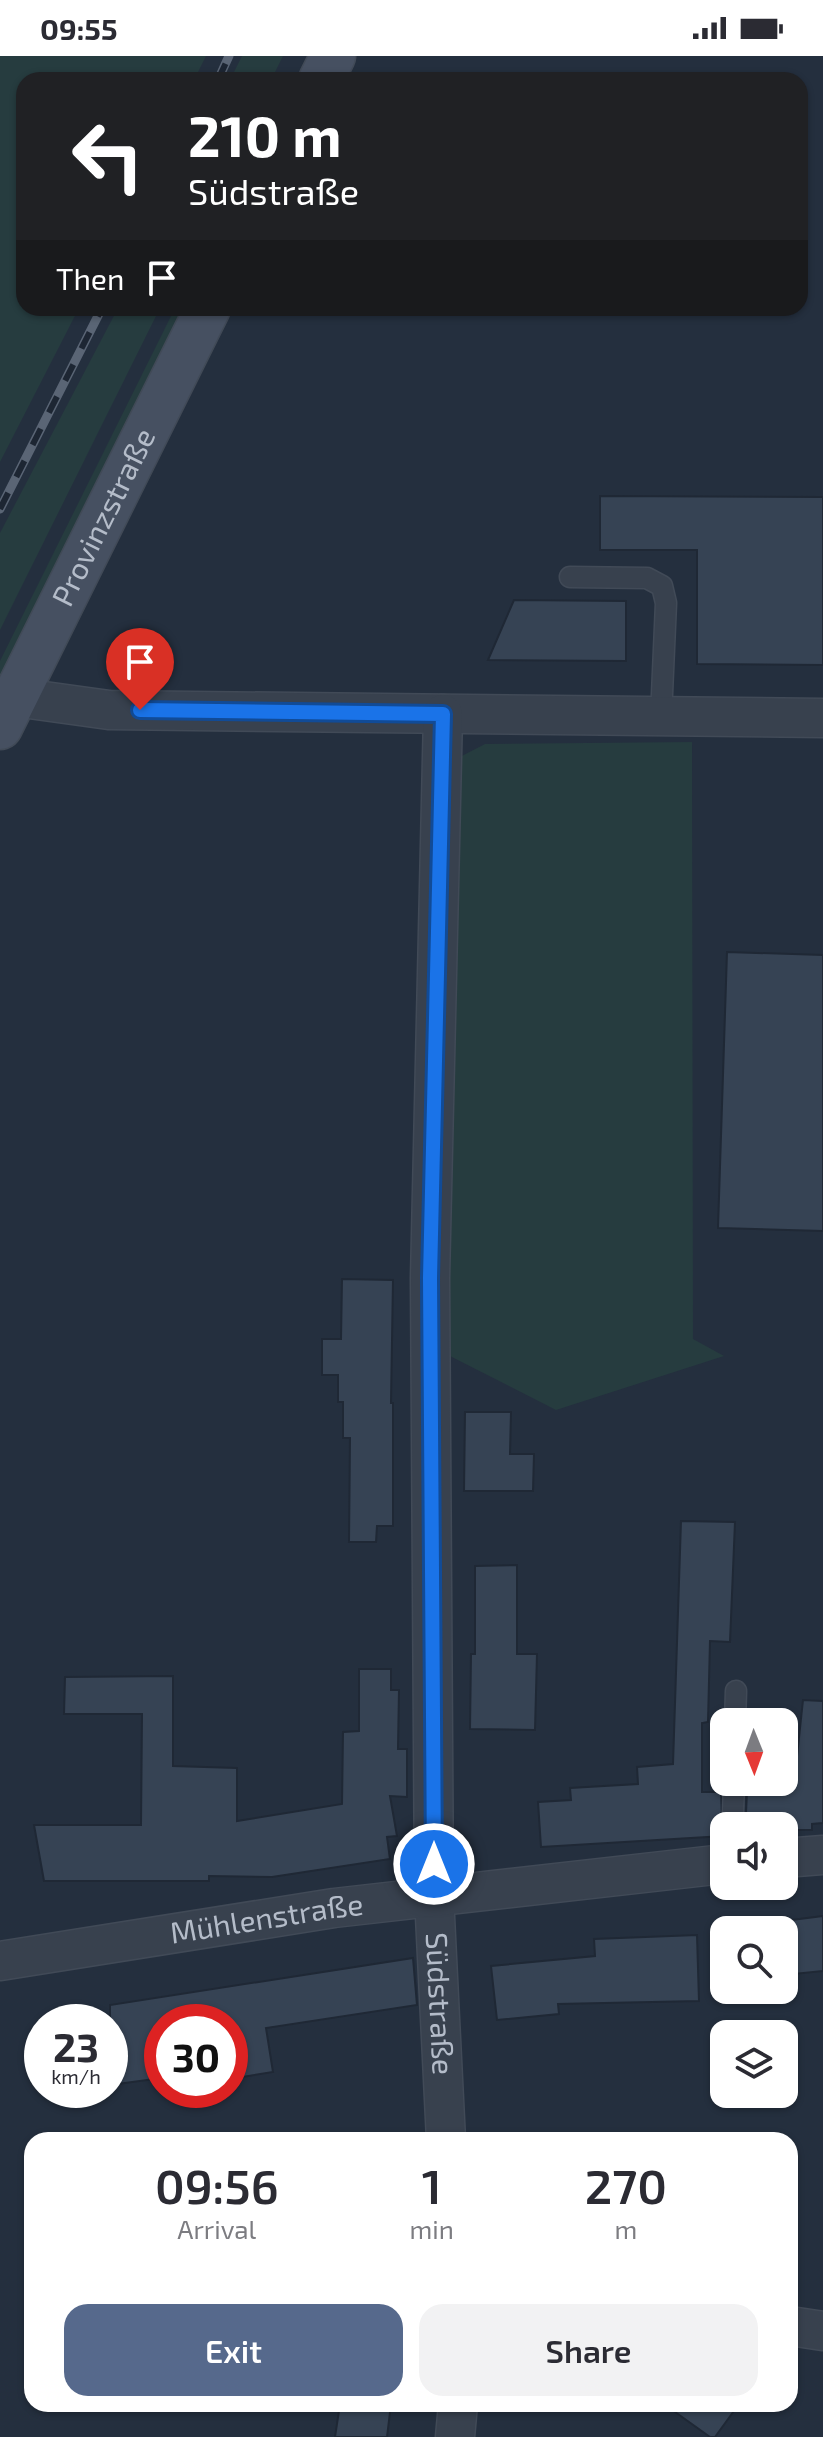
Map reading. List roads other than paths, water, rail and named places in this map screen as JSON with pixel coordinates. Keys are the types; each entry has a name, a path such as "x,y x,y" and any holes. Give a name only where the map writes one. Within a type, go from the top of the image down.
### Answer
{"main road":[{"name":"Provinzstraße","path":"8,712 204,316"}],"street":[{"path":"8,712 109,710 823,718"},
{"name":"Südstraße","path":"443,714 430,1278 434,1896 446,2132"},
{"path":"798,1857 823,1855"},
{"name":"Mühlenstraße","path":"0,1961 237,1922 434,1896 710,1866"},
{"path":"798,2327 823,2331"},
{"path":"455,2437 457,2412"}],"lane":[{"path":"570,577 647,578 662,586 666,603 661,717"},
{"path":"735,1708 736,1691"},
{"path":"733,1812 734,1796"}],"railway":[{"path":"222,72 229,56"},
{"path":"0,509 98,316"}]}
